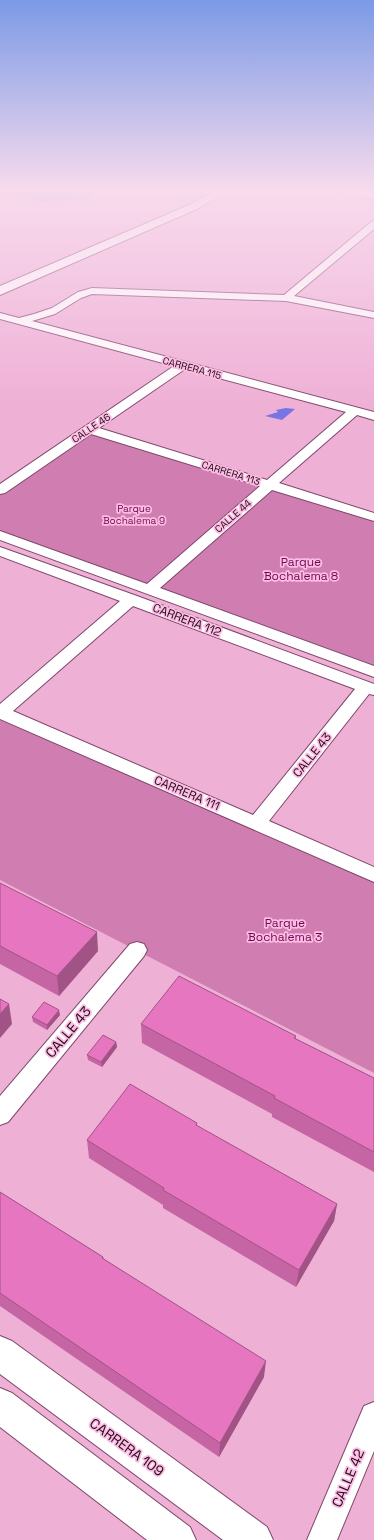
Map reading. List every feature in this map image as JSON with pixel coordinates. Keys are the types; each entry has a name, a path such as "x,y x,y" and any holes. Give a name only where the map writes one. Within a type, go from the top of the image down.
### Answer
{"main road":[{"path":"0,290 68,261"},
{"name":"CARRERA 109","path":"0,1353 254,1540"},
{"path":"0,1405 177,1540"}],"street":[{"path":"286,298 330,261"},
{"path":"0,325 10,318 41,316 55,310 79,295 92,291 286,298 374,315"},
{"name":"CARRERA 115","path":"10,318 374,416"},
{"name":"CALLE 46","path":"0,490 183,365"},
{"name":"CALLE 44","path":"149,590 354,411"},
{"name":"CARRERA 113","path":"89,429 374,517"},
{"name":"CARRERA 112","path":"0,535 149,590 371,677"},
{"name":"CARRERA 112","path":"0,551 132,599 371,677"},
{"path":"0,713 132,599"},
{"name":"CALLE 43","path":"257,823 371,677"},
{"name":"CARRERA 111","path":"0,713 257,823 374,875"},
{"name":"CALLE 43","path":"0,1114 137,950"},
{"name":"CALLE 42","path":"322,1540 374,1416"}],"green space":[{"path":"89,429 374,517 374,672 0,535 0,490"},
{"name":"Parque Bochalema 3","path":"0,712 374,875 374,1073 0,880"}],"shaded area":[{"path":"286,408 295,409 282,420 265,416 278,412 276,410"}],"building":[{"path":"0,883 97,932 57,976 0,946"},
{"path":"179,976 296,1036 294,1038 374,1078 374,1152 274,1098 275,1096 141,1024"},
{"path":"0,999 9,1004 0,1014"},
{"path":"44,1002 59,1010 47,1025 32,1017"},
{"path":"103,1035 116,1042 101,1062 87,1055"},
{"path":"130,1084 197,1123 196,1125 337,1204 299,1270 163,1190 164,1188 87,1140"},
{"path":"0,1192 266,1361 220,1443 0,1293"}],"park label":[{"name":"Parque Bochalema 9","path":"134,514"},
{"name":"Parque Bochalema 8","path":"301,569"}]}
